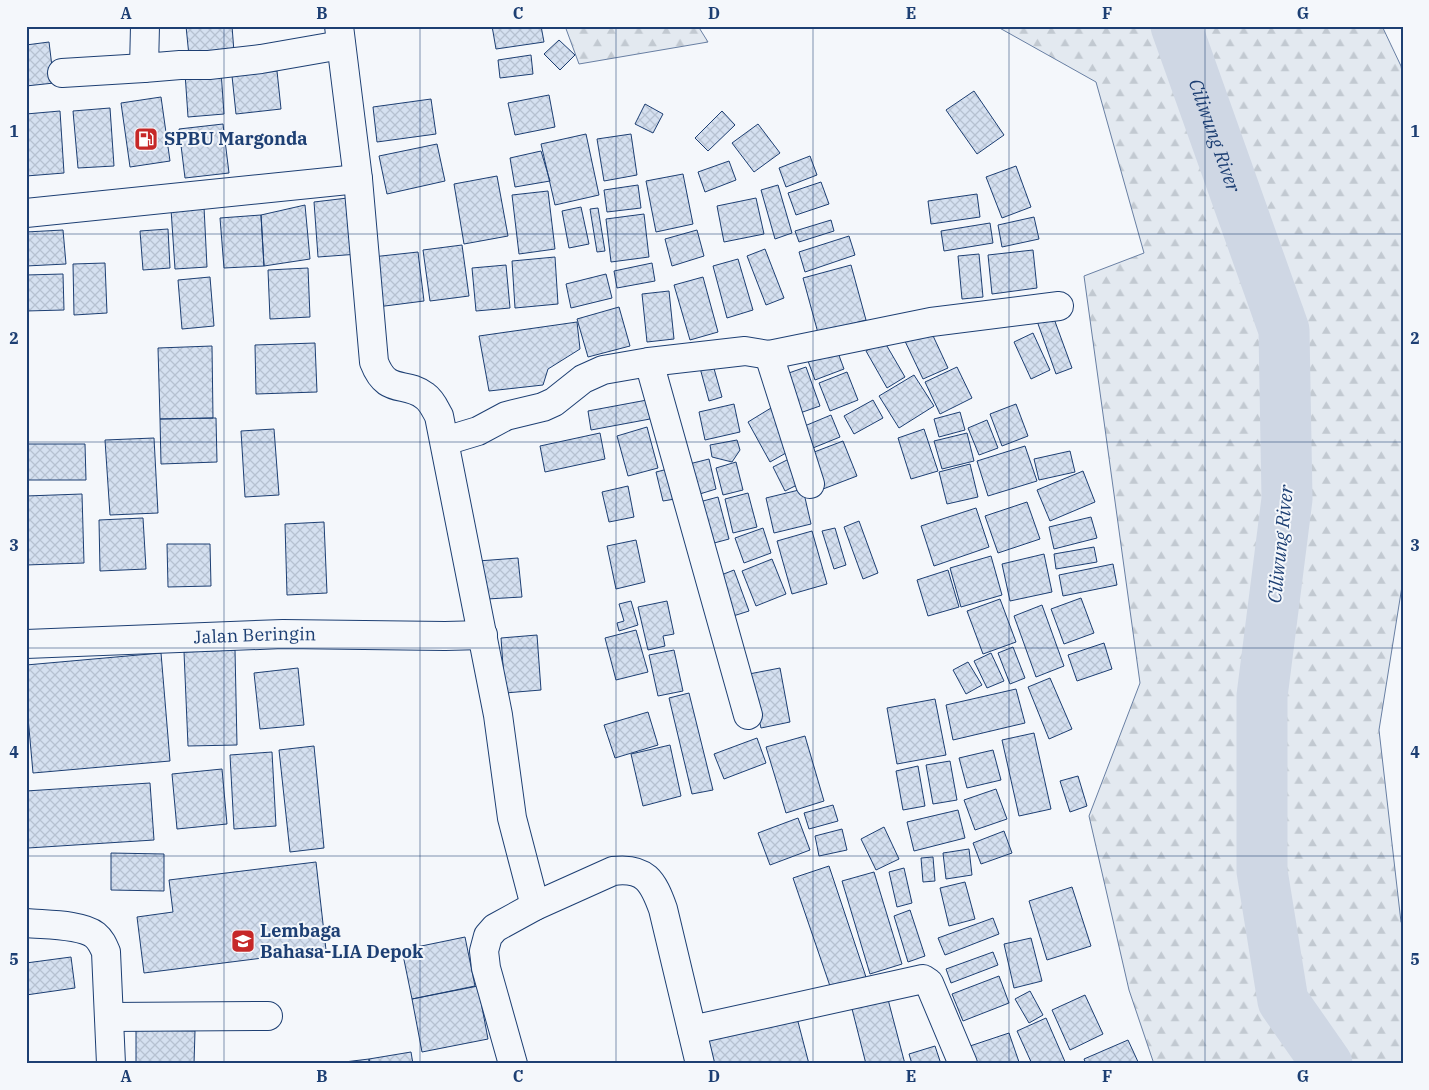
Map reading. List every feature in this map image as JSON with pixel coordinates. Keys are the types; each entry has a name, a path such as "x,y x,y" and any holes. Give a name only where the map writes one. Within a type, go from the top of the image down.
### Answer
{"street":[{"path":"144,68 145,26"},
{"path":"62,73 180,65 209,65 261,59 340,36 358,179 374,362 383,378 392,386 414,391 425,396 433,404 439,416 498,715 512,818 535,906"},
{"path":"26,213 358,179"},
{"path":"444,441 478,431 506,416 543,407 554,402 583,379 603,370 649,362 745,352 768,355 931,322 1059,306"},
{"path":"768,355 810,484"},
{"path":"649,362 748,715"},
{"name":"Jalan Beringin","path":"26,644 283,634 483,635"},
{"path":"513,1064 492,992 484,951 488,936 495,928 535,906 613,871 626,869 638,872 646,877 656,888 663,909 700,1064"},
{"path":"26,923 85,930 94,934 101,941 106,952 111,1064"},
{"path":"692,1030 923,979 929,983 963,1064"},
{"path":"109,1017 268,1016"}],"green space":[{"path":"565,26 698,26 708,42 579,64"},
{"path":"996,26 1382,26 1401,66 1403,78 1403,580 1379,730 1401,922 1403,925 1403,1064 1154,1064 1129,990 1089,816 1140,683 1084,276 1144,253 1096,82"}],"building":[{"path":"186,26 232,26 234,52 189,56"},
{"path":"492,26 541,26 544,42 496,49"},
{"path":"559,40 575,55 560,70 544,54"},
{"path":"49,42 54,83 26,86 26,45"},
{"path":"531,55 533,74 500,78 498,60"},
{"path":"221,71 224,114 188,117 185,73"},
{"path":"277,71 281,109 236,114 232,76"},
{"path":"974,91 1004,135 977,154 946,110"},
{"path":"549,95 555,127 515,135 508,103"},
{"path":"161,97 170,161 130,167 121,103"},
{"path":"431,99 436,134 377,142 373,107"},
{"path":"645,104 663,114 653,133 635,124"},
{"path":"110,108 114,166 78,168 73,111"},
{"path":"60,111 64,173 26,176 26,114"},
{"path":"722,111 735,125 708,151 695,138"},
{"path":"223,124 229,173 185,178 179,129"},
{"path":"758,124 780,153 754,172 732,143"},
{"path":"586,134 599,195 555,205 541,144"},
{"path":"631,134 637,175 604,181 597,139"},
{"path":"437,144 445,181 387,194 379,156"},
{"path":"541,151 550,181 515,187 510,158"},
{"path":"810,156 817,175 786,187 779,168"},
{"path":"729,161 736,180 705,192 698,172"},
{"path":"1016,166 1031,207 1002,218 986,177"},
{"path":"683,174 693,224 656,232 646,181"},
{"path":"497,176 508,236 464,244 454,184"},
{"path":"821,182 829,204 796,215 788,193"},
{"path":"638,185 641,208 607,212 604,190"},
{"path":"778,185 792,233 775,239 761,190"},
{"path":"548,191 555,249 519,254 512,195"},
{"path":"977,194 980,217 931,224 928,201"},
{"path":"356,197 359,254 318,257 314,202"},
{"path":"756,198 764,234 724,242 717,206"},
{"path":"305,205 310,259 264,266 261,215"},
{"path":"204,207 207,267 175,269 171,209"},
{"path":"581,207 589,244 569,248 562,211"},
{"path":"598,208 605,251 597,252 590,209"},
{"path":"644,214 649,257 611,262 606,219"},
{"path":"261,215 264,266 224,268 220,218"},
{"path":"1034,217 1039,239 1002,247 998,225"},
{"path":"831,220 834,231 799,242 795,231"},
{"path":"990,223 993,243 944,251 941,231"},
{"path":"168,229 170,268 143,270 140,231"},
{"path":"63,230 66,264 26,266 26,232"},
{"path":"697,230 704,256 672,266 665,239"},
{"path":"849,236 855,255 805,272 799,252"},
{"path":"462,245 469,296 430,301 423,250"},
{"path":"765,249 784,298 766,305 747,256"},
{"path":"1033,250 1037,288 992,294 988,255"},
{"path":"418,252 424,301 377,307 372,257"},
{"path":"979,254 983,297 962,299 958,256"},
{"path":"555,257 558,304 515,308 512,261"},
{"path":"738,259 753,310 727,318 713,266"},
{"path":"105,263 107,313 74,315 73,264"},
{"path":"652,263 655,281 617,288 614,271"},
{"path":"506,265 510,308 476,311 472,268"},
{"path":"851,265 866,320 818,333 803,278"},
{"path":"308,268 310,317 270,319 268,270"},
{"path":"63,274 64,310 26,311 26,275"},
{"path":"606,274 612,298 571,308 566,284"},
{"path":"210,277 214,326 182,329 178,280"},
{"path":"703,277 718,332 690,340 674,285"},
{"path":"669,291 674,339 647,342 642,294"},
{"path":"619,307 630,346 588,357 577,319"},
{"path":"1053,316 1072,368 1056,374 1037,321"},
{"path":"577,322 580,349 548,369 543,385 489,391 479,336"},
{"path":"928,325 948,368 923,379 903,337"},
{"path":"1033,333 1050,370 1031,379 1014,342"},
{"path":"884,341 905,377 887,388 866,351"},
{"path":"315,343 317,392 256,394 255,345"},
{"path":"212,346 213,418 160,419 158,348"},
{"path":"837,350 844,369 815,380 808,361"},
{"path":"713,365 722,397 709,401 700,368"},
{"path":"806,367 820,406 797,414 783,375"},
{"path":"957,367 972,398 940,414 925,382"},
{"path":"847,372 858,400 830,411 819,383"},
{"path":"914,375 934,406 899,428 879,396"},
{"path":"647,400 650,419 591,430 588,411"},
{"path":"873,400 883,418 854,434 844,416"},
{"path":"734,404 740,432 705,440 699,412"},
{"path":"1016,404 1028,436 1002,446 990,414"},
{"path":"771,408 793,449 770,462 748,422"},
{"path":"960,412 965,430 939,437 934,419"},
{"path":"831,415 840,437 803,452 795,430"},
{"path":"216,418 217,462 161,464 160,419"},
{"path":"987,420 998,448 979,455 968,428"},
{"path":"647,427 658,468 628,476 617,436"},
{"path":"274,429 279,495 245,497 241,431"},
{"path":"924,429 938,471 911,479 898,438"},
{"path":"600,433 605,459 545,472 540,446"},
{"path":"967,433 974,461 942,469 934,441"},
{"path":"154,438 158,513 110,515 105,440"},
{"path":"737,440 740,450 732,462 712,457 710,445"},
{"path":"843,441 857,476 823,489 809,454"},
{"path":"26,444 85,444 86,480 26,480"},
{"path":"1025,446 1037,481 988,496 977,461"},
{"path":"1070,451 1075,472 1039,480 1034,459"},
{"path":"791,458 803,482 785,491 773,467"},
{"path":"709,459 716,489 690,497 681,466"},
{"path":"736,462 743,490 723,495 716,468"},
{"path":"970,464 978,497 947,504 939,472"},
{"path":"668,469 675,499 663,501 656,472"},
{"path":"1083,471 1095,502 1050,521 1037,490"},
{"path":"628,486 634,517 609,522 602,492"},
{"path":"803,489 811,524 774,533 766,498"},
{"path":"748,493 757,527 733,533 725,499"},
{"path":"82,494 84,563 26,565 26,496"},
{"path":"718,497 729,539 703,546 692,504"},
{"path":"1027,502 1040,539 998,553 985,516"},
{"path":"976,508 989,547 934,566 921,526"},
{"path":"1091,517 1097,538 1054,549 1049,527"},
{"path":"143,518 146,569 100,571 99,520"},
{"path":"859,521 878,573 863,579 844,527"},
{"path":"324,522 327,593 287,595 285,524"},
{"path":"763,528 771,553 744,563 735,538"},
{"path":"835,528 846,565 834,569 822,531"},
{"path":"812,531 827,584 792,594 777,541"},
{"path":"636,540 645,582 616,589 607,546"},
{"path":"167,544 210,544 211,586 168,587"},
{"path":"1094,547 1097,562 1056,569 1054,554"},
{"path":"1044,554 1052,592 1010,601 1002,564"},
{"path":"991,556 1002,595 961,607 950,568"},
{"path":"518,558 522,597 487,599 478,561"},
{"path":"772,559 786,594 756,606 742,571"},
{"path":"1113,564 1117,585 1063,596 1059,575"},
{"path":"734,570 749,611 730,617 716,577"},
{"path":"948,570 959,607 928,616 917,580"},
{"path":"1081,598 1094,633 1064,644 1051,609"},
{"path":"1000,599 1016,642 983,654 967,611"},
{"path":"631,601 638,625 619,631 617,623 624,621 619,604"},
{"path":"667,601 674,634 663,636 665,646 648,650 638,607"},
{"path":"1042,605 1064,666 1036,677 1014,616"},
{"path":"636,630 648,672 616,680 605,638"},
{"path":"537,635 541,690 505,693 501,638"},
{"path":"1104,643 1112,669 1077,681 1068,655"},
{"path":"1013,647 1025,678 1010,684 998,653"},
{"path":"235,650 237,745 188,746 184,652"},
{"path":"674,650 683,691 658,696 649,655"},
{"path":"161,653 170,761 33,773 26,695 26,665"},
{"path":"991,653 1004,681 987,688 974,661"},
{"path":"968,662 982,685 966,694 953,670"},
{"path":"298,668 304,725 260,729 254,673"},
{"path":"780,668 790,722 761,728 749,674"},
{"path":"1050,678 1072,729 1049,739 1028,687"},
{"path":"1016,689 1025,723 953,740 946,705"},
{"path":"689,693 713,790 692,794 669,698"},
{"path":"935,699 946,755 897,764 887,708"},
{"path":"648,712 658,745 615,758 604,725"},
{"path":"1034,733 1051,809 1019,816 1002,740"},
{"path":"805,736 824,801 786,813 766,747"},
{"path":"757,738 766,763 724,779 714,754"},
{"path":"670,745 681,796 643,806 631,754"},
{"path":"314,746 324,848 290,852 279,750"},
{"path":"993,750 1001,780 967,788 959,758"},
{"path":"272,752 276,826 234,829 230,755"},
{"path":"950,761 957,800 933,804 926,765"},
{"path":"918,766 925,806 903,810 896,771"},
{"path":"222,769 227,824 177,829 172,774"},
{"path":"1078,776 1087,806 1070,812 1060,781"},
{"path":"150,783 154,840 28,848 26,791"},
{"path":"996,789 1007,819 975,830 964,800"},
{"path":"833,805 838,821 809,829 804,813"},
{"path":"958,810 965,838 914,851 907,822"},
{"path":"798,818 810,850 770,865 758,833"},
{"path":"884,827 899,859 876,870 861,839"},
{"path":"842,829 847,850 819,856 815,836"},
{"path":"1004,831 1012,853 981,864 973,843"},
{"path":"969,849 972,875 946,879 943,853"},
{"path":"111,853 164,854 164,891 111,890"},
{"path":"933,857 935,881 923,882 921,858"},
{"path":"316,862 326,950 144,973 137,917 173,912 169,880"},
{"path":"829,866 866,977 831,989 793,878"},
{"path":"904,868 912,903 897,907 889,872"},
{"path":"874,872 902,964 870,974 842,881"},
{"path":"965,882 975,919 949,926 940,888"},
{"path":"1072,887 1091,946 1047,960 1029,901"},
{"path":"910,910 925,956 908,962 894,916"},
{"path":"993,918 999,934 945,955 938,938"},
{"path":"465,937 475,986 412,999 402,950"},
{"path":"1031,938 1042,981 1014,988 1004,944"},
{"path":"993,952 998,965 951,983 946,969"},
{"path":"71,957 75,988 26,995 26,963"},
{"path":"999,976 1009,1003 963,1021 952,994"},
{"path":"478,986 488,1039 422,1052 412,999"},
{"path":"885,988 905,1064 866,1064 849,997"},
{"path":"1030,991 1043,1015 1029,1023 1015,999"},
{"path":"1085,995 1103,1034 1070,1050 1052,1010"},
{"path":"796,1014 809,1064 714,1064 707,1037"},
{"path":"1046,1018 1066,1064 1032,1064 1017,1031"},
{"path":"136,1030 195,1031 194,1064 136,1064"},
{"path":"1009,1033 1019,1062 1014,1064 973,1064 967,1047"},
{"path":"1128,1040 1139,1064 1086,1064 1084,1059"},
{"path":"935,1046 941,1064 912,1064 909,1054"},
{"path":"411,1052 413,1064 370,1064 369,1059"},
{"path":"369,1059 369,1064 328,1064"}],"waterway":[{"name":"Ciliwung River","path":"1176,26 1284,330 1287,499 1262,696 1262,871 1283,1001 1327,1064"}],"place":[{"name":"SPBU Margonda","path":"146,139"},
{"name":"Lembaga Bahasa-LIA Depok","path":"243,941"}]}
